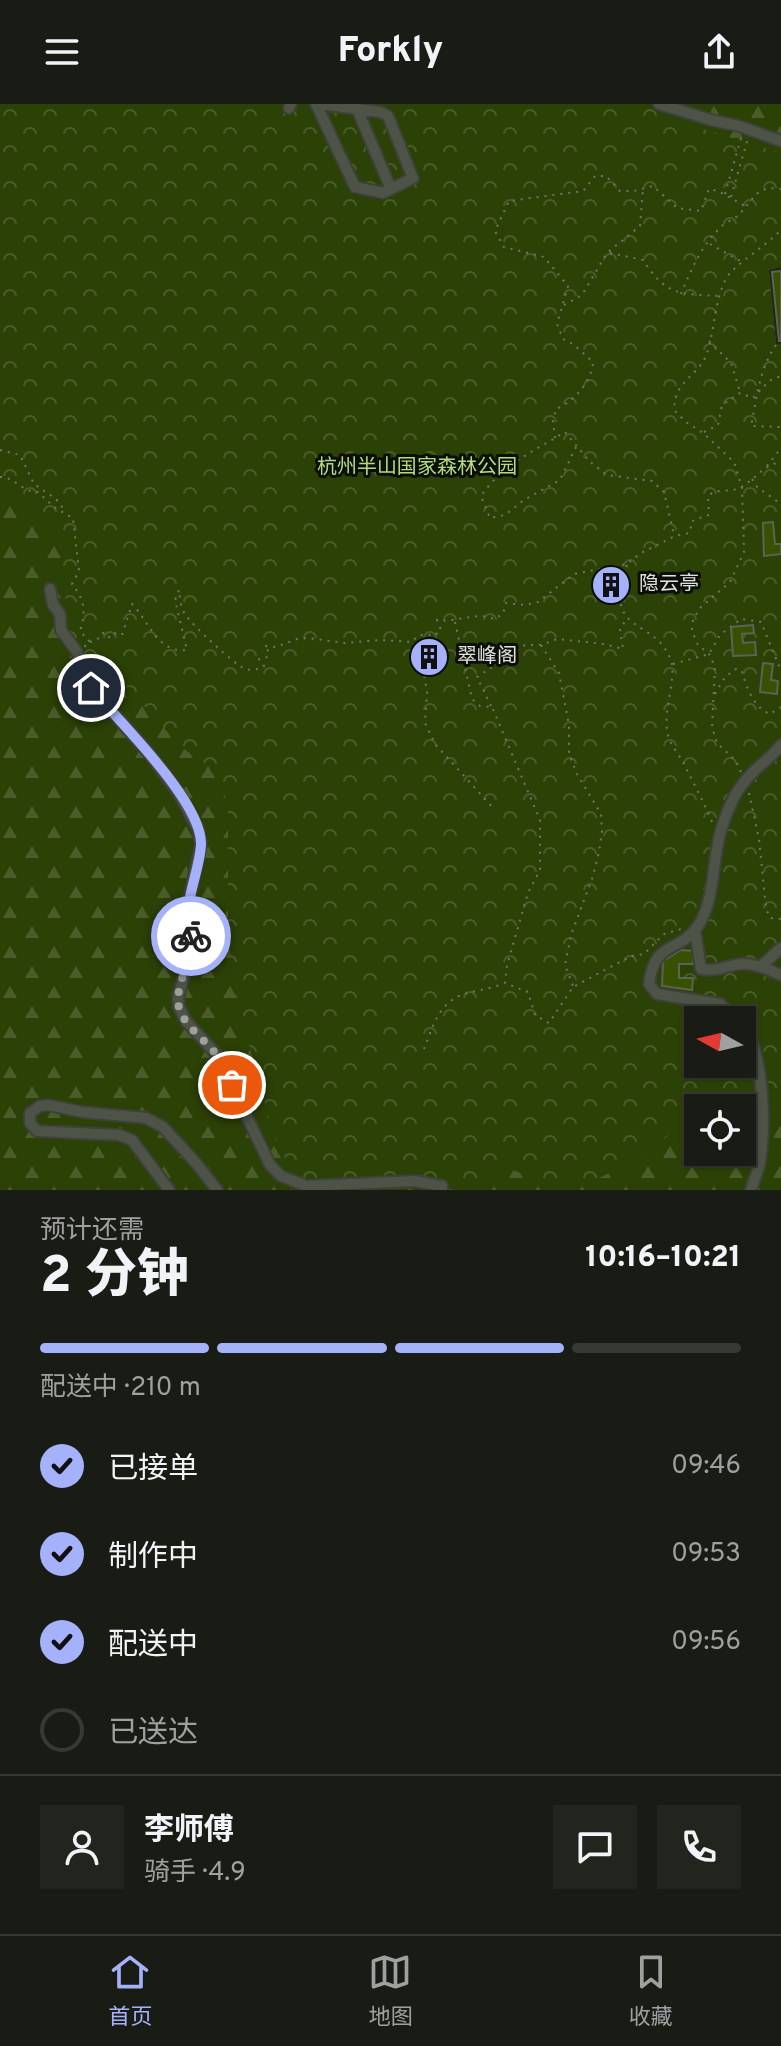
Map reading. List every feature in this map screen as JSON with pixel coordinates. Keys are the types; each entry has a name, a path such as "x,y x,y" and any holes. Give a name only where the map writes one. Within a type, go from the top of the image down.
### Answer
{"street":[{"path":"318,104 380,112 388,116 413,178 383,193 355,187 318,104"},
{"path":"659,104 781,141"},
{"path":"357,109 391,189"},
{"path":"50,589 53,605 60,614 61,630 77,652 91,688 148,752 185,803 198,829 201,844 186,913 191,951 178,997 179,1007 186,1021 218,1056 270,1165 281,1176 306,1186 415,1181 433,1183 442,1186 442,1190"},
{"path":"722,1006 657,994 649,984 651,969 659,956 695,930 705,915 726,816 744,782 781,745"},
{"path":"695,930 701,969 714,972 741,964 761,966 781,975"},
{"path":"761,966 781,948"},
{"path":"751,1190 760,1165 762,1147 760,1064 756,1050"},
{"path":"169,1190 132,1140 119,1135 37,1131 30,1123 30,1113 48,1105 82,1112 146,1118 163,1127 217,1190"}],"path":[{"path":"725,195 747,129"},
{"path":"731,198 747,129"},
{"path":"555,438 553,421 556,409 570,403 592,374 593,362 563,339 557,324 568,286 544,257 504,247 495,231 509,201 583,191 595,176 606,176 620,191 653,186 677,208 701,211 709,189 745,206"},
{"path":"681,294 695,260 720,227 737,216 759,191 770,187 781,189"},
{"path":"563,305 582,295 607,253 640,226 643,189"},
{"path":"781,230 731,271 721,296 707,354 675,395 674,410 734,462 742,488 744,552 730,582 701,607 693,619 692,631 698,645 709,654 715,667 712,727 717,743 736,761 749,792 759,839 766,908 770,918 781,919"},
{"path":"709,243 744,263"},
{"path":"607,253 643,260 661,285 681,294 721,296"},
{"path":"709,341 731,363 740,393"},
{"path":"776,345 766,360 751,426 781,427"},
{"path":"740,393 753,398 769,381 781,376"},
{"path":"703,433 718,425 722,405 740,393"},
{"path":"576,447 560,480 524,500 505,515 490,518 481,496 494,477 523,455 565,432 590,462 607,475 652,481 664,492 675,536"},
{"path":"719,839 668,736 666,711 673,664 663,643 627,619 621,602 621,581 627,564 641,553 675,536 689,533 694,520 709,515 708,496 714,490 742,488 766,467 781,448"},
{"path":"0,450 20,455 34,484 56,499 66,513"},
{"path":"766,467 781,462"},
{"path":"0,477 31,493 38,492 54,507 73,518 79,571 72,584 84,603 85,614 80,631 90,642"},
{"path":"752,478 757,487 781,504"},
{"path":"412,642 416,637 439,634 441,630 437,620 455,621 483,614 494,619 503,614 506,603 525,605 538,602 574,574 627,564"},
{"path":"609,580 612,565"},
{"path":"77,652 103,633 108,638 113,633 122,635 132,604 152,633 167,645 180,651 187,650 175,600 179,590 183,613 206,634 210,643 244,669 264,666 259,659 267,657 269,652 264,646 276,647 297,639 344,643 380,640 412,642 422,650"},
{"path":"505,983 528,893 540,870 540,820 477,677 492,670 525,645 541,645 557,639 623,649 620,629 627,619"},
{"path":"673,664 709,654 720,635 741,619 761,622 781,671"},
{"path":"455,621 472,699 480,706 492,707"},
{"path":"541,645 559,673 569,725 569,754 601,814 599,852 571,935 565,965 573,987"},
{"path":"423,668 435,669 441,663 442,656 435,647 422,650 418,658 427,692 425,723 435,744 494,809"},
{"path":"714,695 725,677 736,669 742,671 754,700 763,712 770,714 781,707"},
{"path":"424,1049 443,1008 459,996 505,983 528,992 535,1015 549,1023 573,987 632,956 644,954 664,934 681,929 695,930"}],"green space":[{"name":"杭州半山国家森林公园","path":"0,104 781,104 781,267 769,270 776,344 781,344 781,1190 0,1190"},
{"name":"杭州半山国家森林公园","path":"0,104 651,104 706,130 781,153 781,267 769,270 776,344 781,344 781,1106 756,1106 756,1094 684,1094 684,1122 642,1158 599,1178 546,1184 496,1163 478,1179 472,1190 290,1190 290,1168 274,1136 236,997 228,936 228,810 220,774 181,747 110,668 81,655 71,640 56,526 0,491"}],"building":[{"path":"781,271 781,341 779,341 772,272"},
{"path":"773,522 775,544 781,544 781,554 764,556 763,523"},
{"path":"753,625 754,633 742,634 743,643 755,642 756,655 733,656 731,627"},
{"name":"翠峰阁","path":"425,649 433,649 438,658 436,665 425,667 420,662 420,654"},
{"path":"763,663 773,664 771,680 778,681 777,694 760,692"},
{"path":"681,950 694,951 693,964 679,964 679,978 693,978 692,990 662,986 663,961"}],"way so far":[{"path":"191,936 191,951 178,997 179,1007 186,1021 218,1056 232,1085"}],"place":[{"name":"隐云亭","path":"611,585"},
{"name":"翠峰阁","path":"429,657"}],"route":[{"path":"91,688 148,752 178,792 198,829 201,844 186,913 191,936"}]}
